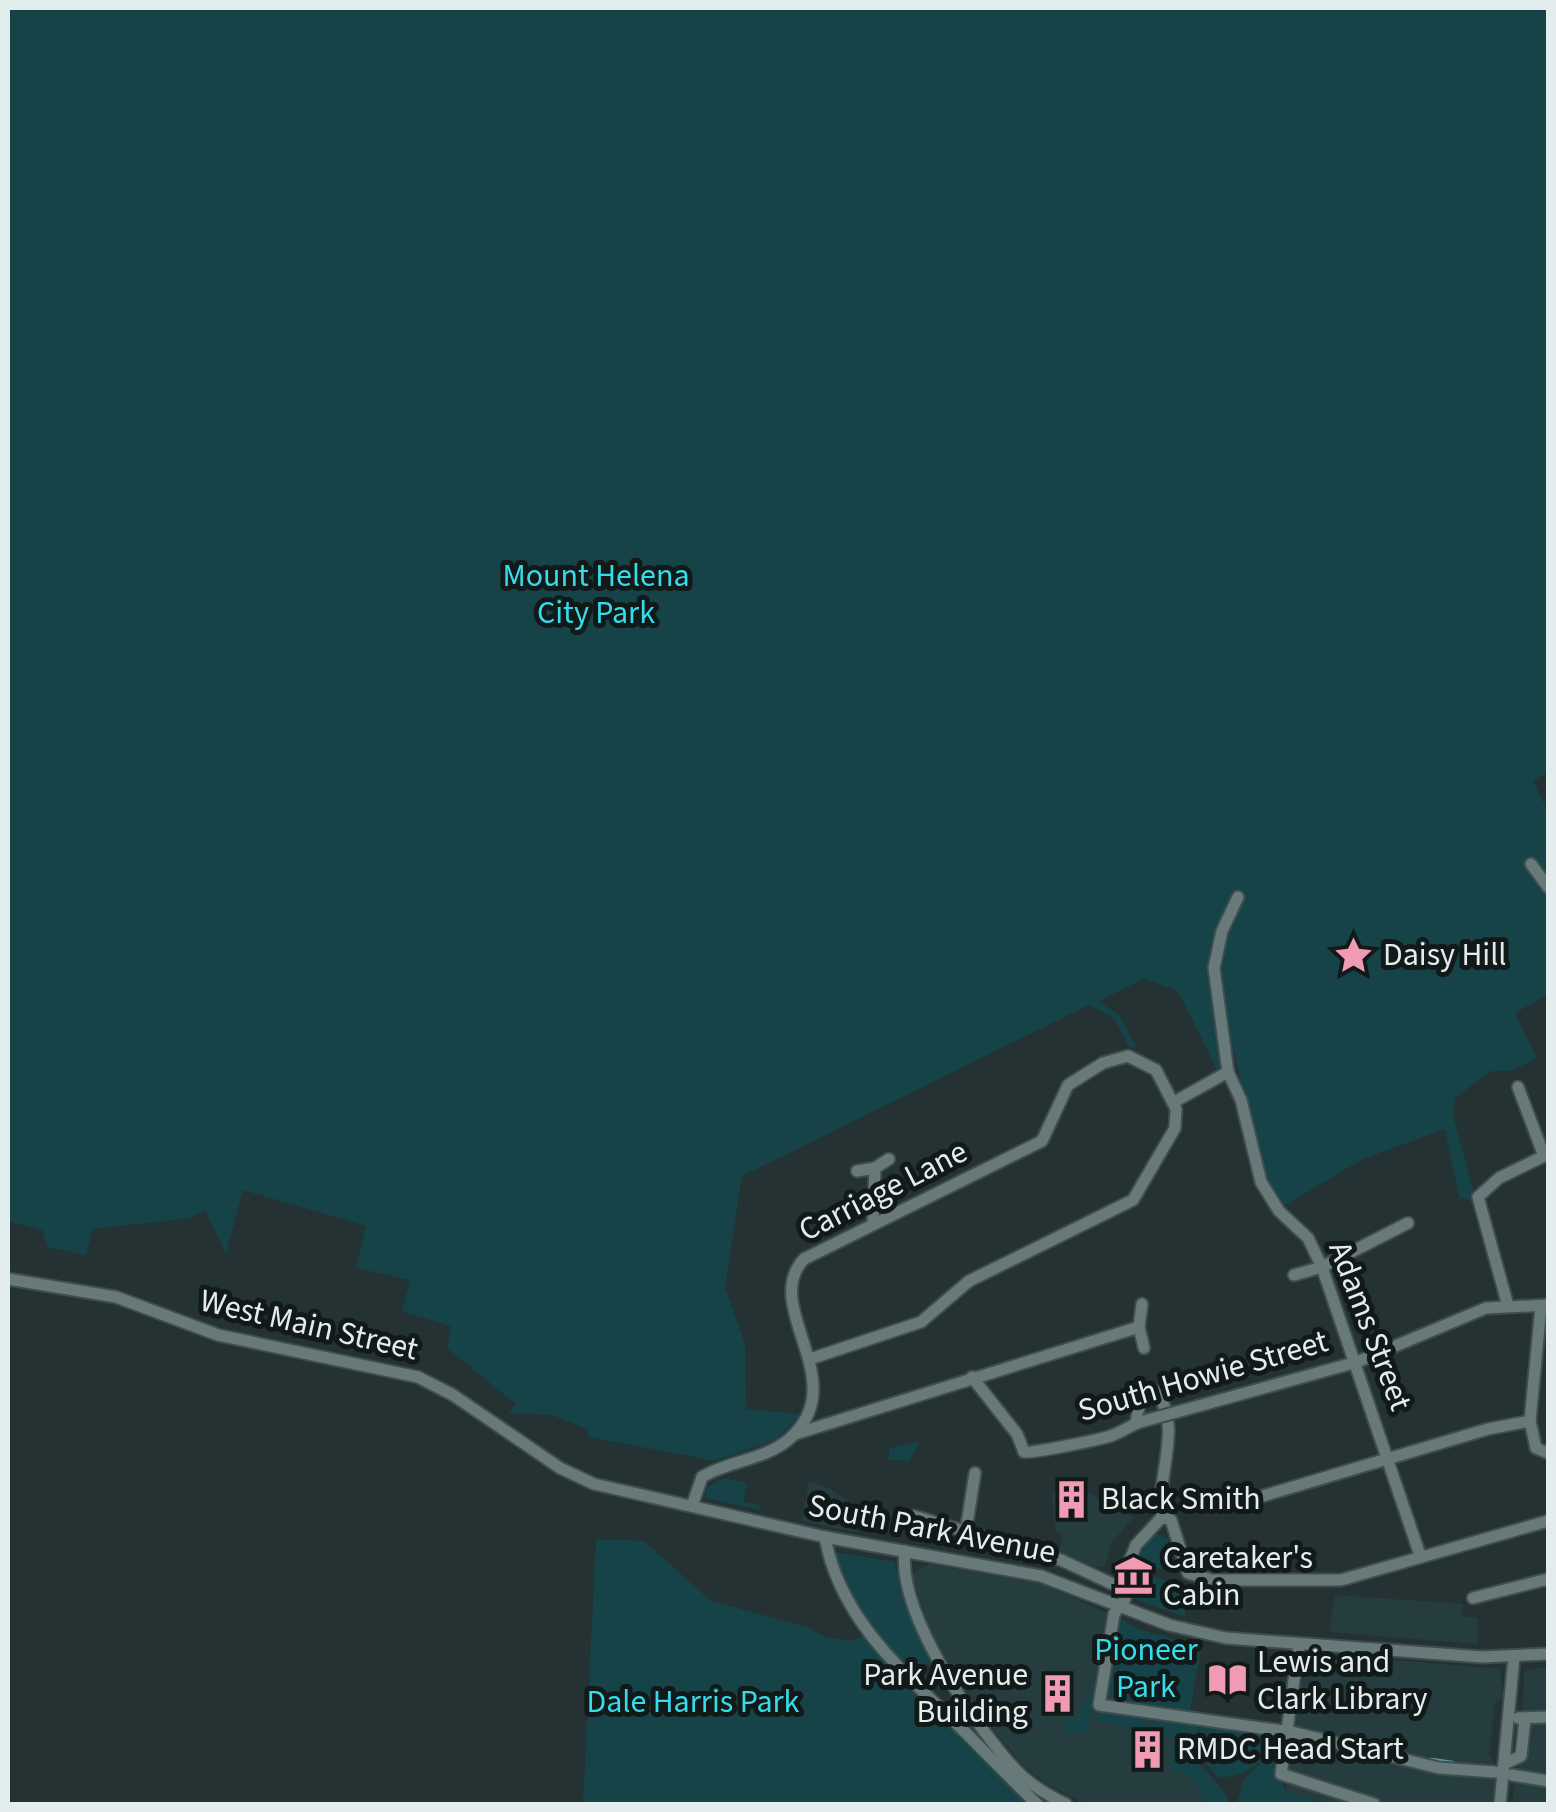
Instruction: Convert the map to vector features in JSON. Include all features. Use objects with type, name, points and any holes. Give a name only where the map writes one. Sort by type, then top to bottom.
[{"type":"street","points":[[1531,864],[1548,888]]},
{"type":"street","name":"Adams Street","points":[[1238,897],[1222,931],[1214,968],[1228,1072],[1241,1100],[1261,1182],[1280,1211],[1308,1238],[1322,1267],[1390,1457],[1420,1555]]},
{"type":"street","name":"Carriage Lane","points":[[811,1408],[810,1359],[792,1300],[794,1272],[810,1255],[1042,1141],[1068,1085],[1103,1063],[1128,1056],[1140,1059],[1156,1070],[1174,1102]]},
{"type":"street","points":[[810,1359],[917,1324],[969,1282],[1133,1200],[1175,1128],[1174,1102],[1228,1072]]},
{"type":"street","points":[[1508,1306],[1478,1196],[1499,1178],[1546,1156],[1518,1087]]},
{"type":"street","points":[[858,1171],[875,1168],[889,1159]]},
{"type":"street","points":[[873,1224],[875,1168]]},
{"type":"street","points":[[1294,1276],[1322,1267],[1408,1223]]},
{"type":"street","name":"West Main Street","points":[[8,1279],[116,1297],[218,1334],[406,1373],[452,1395],[570,1475],[692,1506]]},
{"type":"street","points":[[1142,1304],[1139,1327],[1144,1348]]},
{"type":"street","points":[[1545,1306],[1542,1354],[1530,1421],[1536,1448],[1548,1453]]},
{"type":"street","name":"South Howie Street","points":[[972,1377],[1017,1434],[1024,1452],[1033,1455],[1065,1443],[1115,1435],[1140,1422],[1357,1362],[1486,1308],[1545,1306]]},
{"type":"street","points":[[692,1506],[702,1477],[766,1453],[793,1435],[1139,1327]]},
{"type":"street","points":[[1140,1422],[1140,1399],[1150,1391],[1156,1392],[1165,1408],[1168,1430],[1162,1517],[1136,1545],[1120,1584],[1125,1599],[1114,1614],[1099,1705],[1288,1731],[1439,1768],[1504,1770],[1548,1781]]},
{"type":"street","points":[[793,1435],[811,1408],[826,1416],[846,1416]]},
{"type":"street","points":[[1230,1506],[1390,1457],[1530,1421]]},
{"type":"street","points":[[966,1530],[974,1474]]},
{"type":"street","name":"South Park Avenue","points":[[692,1506],[825,1536],[1041,1576],[1121,1608],[1198,1632],[1299,1644],[1514,1657],[1548,1654]]},
{"type":"street","points":[[914,1516],[1061,1560],[1120,1584]]},
{"type":"street","points":[[1162,1517],[1171,1520],[1183,1564],[1196,1578],[1288,1580],[1341,1580],[1548,1520]]},
{"type":"street","points":[[825,1536],[838,1582],[875,1641],[908,1681],[1037,1804]]},
{"type":"street","points":[[905,1551],[907,1590],[927,1637],[956,1686],[1014,1768],[1066,1804]]},
{"type":"street","points":[[1474,1598],[1548,1578]]},
{"type":"street","points":[[1299,1644],[1281,1774],[1374,1804]]},
{"type":"street","points":[[1500,1804],[1514,1657]]},
{"type":"street","points":[[1508,1716],[1548,1717]]},
{"type":"street","points":[[1504,1770],[1521,1756],[1526,1719]]},
{"type":"shaded area","points":[[809,1481],[829,1488],[857,1508],[855,1532],[802,1521]]},
{"type":"shaded area","points":[[1079,1487],[1133,1518],[1112,1542],[1105,1566],[1095,1567],[1058,1553],[1063,1535],[1055,1530],[1052,1492]]},
{"type":"shaded area","points":[[929,1564],[1042,1584],[1116,1617],[1111,1699],[1200,1712],[1195,1760],[1199,1787],[1208,1804],[1085,1804],[1047,1784],[1024,1766],[983,1717],[932,1636],[911,1574]]},
{"type":"shaded area","points":[[1335,1595],[1463,1604],[1462,1616],[1478,1618],[1477,1644],[1329,1632]]},
{"type":"shaded area","points":[[1310,1653],[1500,1669],[1503,1698],[1495,1702],[1489,1755],[1496,1766],[1492,1804],[1330,1804],[1287,1793],[1285,1764]]},
{"type":"shaded area","points":[[1548,1666],[1548,1804],[1512,1804],[1516,1771],[1530,1747],[1532,1728],[1523,1708],[1524,1672]]},
{"type":"green space","name":"Mount Helena City Park","points":[[8,8],[1548,8],[1548,772],[1533,781],[1548,812],[1548,995],[1515,1013],[1537,1058],[1512,1071],[1492,1071],[1455,1098],[1453,1116],[1474,1193],[1469,1200],[1459,1197],[1445,1129],[1363,1159],[1282,1207],[1267,1186],[1233,1049],[1227,1051],[1218,1072],[1178,991],[1144,979],[1099,1001],[1119,1015],[1137,1048],[1129,1047],[1114,1018],[1089,1005],[742,1176],[725,1287],[745,1344],[746,1409],[802,1414],[775,1440],[715,1461],[589,1437],[587,1429],[552,1415],[509,1413],[516,1404],[447,1348],[451,1326],[402,1312],[410,1280],[356,1268],[366,1226],[243,1190],[226,1254],[205,1211],[190,1218],[93,1229],[86,1255],[47,1247],[43,1231],[8,1220]]},
{"type":"green space","points":[[920,1442],[909,1461],[888,1460],[890,1448]]},
{"type":"green space","points":[[723,1478],[747,1483],[743,1502],[759,1505],[760,1510],[705,1498],[707,1488]]},
{"type":"green space","points":[[1150,1531],[1169,1539],[1162,1569],[1129,1561]]},
{"type":"green space","name":"Dale Harris Park","points":[[596,1539],[644,1541],[711,1601],[808,1627],[825,1637],[849,1641],[866,1635],[907,1686],[1031,1804],[583,1804]]},
{"type":"green space","points":[[834,1552],[894,1562],[912,1616],[952,1689],[927,1663],[909,1677],[865,1618]]},
{"type":"green space","points":[[1154,1576],[1178,1590],[1186,1617],[1134,1599],[1127,1587],[1145,1594]]},
{"type":"green space","name":"Pioneer Park","points":[[1116,1617],[1144,1631],[1202,1646],[1190,1710],[1111,1699],[1105,1692]]},
{"type":"green space","points":[[1094,1691],[1089,1731],[1064,1734],[1067,1718],[1079,1719],[1082,1703],[1087,1704],[1089,1692]]},
{"type":"green space","points":[[1099,1712],[1146,1718],[1144,1731],[1097,1721]]},
{"type":"green space","points":[[1155,1719],[1198,1725],[1195,1759],[1223,1790],[1230,1804],[1208,1804],[1192,1778],[1170,1770],[1175,1738],[1152,1733]]},
{"type":"green space","points":[[1201,1721],[1276,1738],[1267,1755],[1253,1767],[1236,1775],[1218,1777],[1198,1754]]},
{"type":"green space","points":[[1280,1744],[1279,1776],[1287,1793],[1330,1804],[1237,1804],[1244,1779]]},
{"type":"waterway","points":[[1431,1759],[1453,1762]]},
{"type":"place","name":"Daisy Hill","points":[[1353,955]]},
{"type":"place","name":"Black Smith","points":[[1071,1499]]},
{"type":"place","name":"Caretaker's Cabin","points":[[1133,1576]]},
{"type":"place","name":"Lewis and Clark Library","points":[[1227,1680]]},
{"type":"place","name":"Park Avenue Building","points":[[1058,1693]]},
{"type":"place","name":"RMDC Head Start","points":[[1147,1749]]}]
